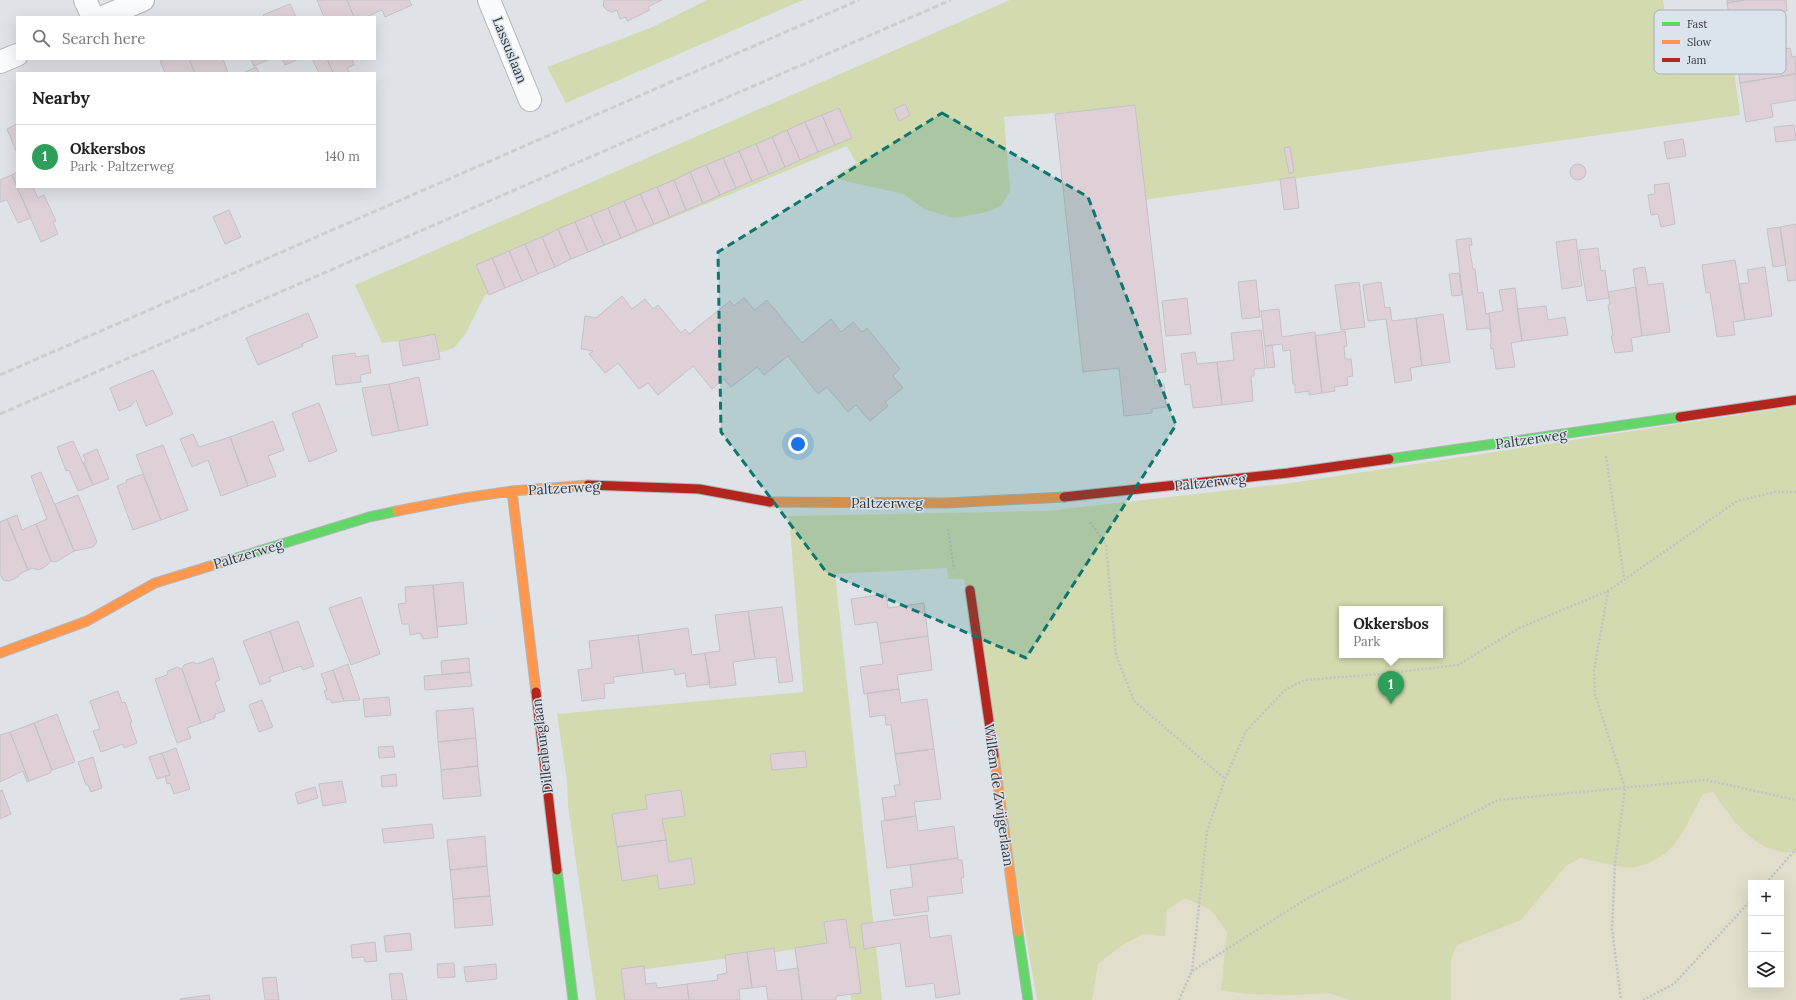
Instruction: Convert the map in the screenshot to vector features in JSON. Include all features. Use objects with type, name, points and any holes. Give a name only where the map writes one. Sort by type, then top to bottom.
[{"type":"street","points":[[85,0],[93,16]]},
{"type":"street","points":[[105,16],[143,0]]},
{"type":"street","name":"Lassuslaan","points":[[489,0],[530,100]]},
{"type":"street","points":[[0,62],[16,55]]},
{"type":"street","name":"Paltzerweg","points":[[0,653],[87,621],[155,583],[370,517],[464,498],[512,491],[591,485],[699,489],[763,502],[946,503],[1070,497],[1288,473],[1796,400]]},
{"type":"street","name":"Dillenburglaan","points":[[512,491],[572,1000]]},
{"type":"street","name":"Willem de Zwijgerlaan","points":[[970,590],[1028,1000]]},
{"type":"path","points":[[1602,429],[1624,578]]},
{"type":"path","points":[[1179,1000],[1192,971],[1207,831],[1225,779],[1246,731],[1286,689],[1305,680],[1382,674],[1458,665],[1519,628],[1608,591],[1624,578],[1737,501],[1775,492],[1796,492]]},
{"type":"path","points":[[1070,497],[1106,545],[1116,655],[1134,701],[1225,779]]},
{"type":"path","points":[[946,503],[957,592],[970,590]]},
{"type":"path","points":[[1608,591],[1594,670],[1595,694],[1625,788],[1615,864],[1612,929],[1621,1000]]},
{"type":"path","points":[[1192,971],[1308,898],[1498,800],[1706,780],[1796,800]]},
{"type":"path","points":[[1769,880],[1796,849]]},
{"type":"path","points":[[1643,1000],[1674,984],[1748,903]]},
{"type":"highlighted area","points":[[942,113],[1088,197],[1176,425],[1026,658],[827,573],[721,432],[718,252]]},
{"type":"green space","points":[[707,0],[803,0],[566,103],[547,67],[650,28]]},
{"type":"green space","points":[[1010,0],[1663,0],[1664,10],[1654,10],[1654,74],[1734,74],[1740,115],[1136,201],[1125,108],[1004,117],[1010,191],[1001,206],[983,213],[953,218],[924,209],[904,194],[832,178],[856,163],[847,146],[485,295],[466,333],[454,348],[437,353],[417,343],[398,341],[382,343],[355,285]]},
{"type":"green space","points":[[1796,406],[1796,1000],[1037,1000],[964,579],[948,579],[947,568],[835,574],[882,1000],[851,1000],[843,943],[623,972],[628,1000],[596,1000],[568,806],[567,781],[557,714],[803,692],[789,516],[1047,511],[1284,484]]},
{"type":"sand","points":[[1713,792],[1729,814],[1747,834],[1757,842],[1782,852],[1796,852],[1796,1000],[1451,1000],[1451,959],[1457,945],[1521,920],[1566,866],[1580,858],[1616,866],[1635,867],[1649,863],[1660,857],[1670,849],[1685,829],[1703,794]]},
{"type":"sand","points":[[1185,898],[1211,910],[1227,932],[1221,990],[1247,994],[1291,995],[1328,993],[1351,1000],[1092,1000],[1098,964],[1121,946],[1143,934],[1165,936],[1167,910]]},
{"type":"building","points":[[317,0],[347,0],[354,16],[324,16]]},
{"type":"building","points":[[347,0],[409,0],[412,5],[385,17],[382,10],[368,16],[354,16]]},
{"type":"building","points":[[604,0],[662,0],[648,7],[650,10],[627,21],[626,17],[620,19],[617,10],[612,12],[607,10],[603,6]]},
{"type":"building","points":[[1727,0],[1744,0],[1727,3]]},
{"type":"building","points":[[1744,0],[1786,0],[1787,11],[1728,10],[1727,3]]},
{"type":"building","points":[[290,4],[296,16],[264,16]]},
{"type":"building","points":[[1790,48],[1792,57],[1795,56],[1796,74],[1740,83],[1739,74],[1786,74],[1786,49]]},
{"type":"building","points":[[189,60],[195,72],[165,72],[160,61]]},
{"type":"building","points":[[189,60],[223,60],[228,72],[195,72]]},
{"type":"building","points":[[251,60],[268,60],[254,66]]},
{"type":"building","points":[[282,60],[297,60],[285,65]]},
{"type":"building","points":[[312,60],[327,60],[333,72],[318,72]]},
{"type":"building","points":[[327,60],[352,60],[354,65],[347,68],[349,72],[333,72]]},
{"type":"building","points":[[256,67],[258,72],[245,72]]},
{"type":"building","points":[[1796,74],[1796,100],[1771,104],[1773,117],[1746,122],[1740,83]]},
{"type":"building","points":[[905,104],[910,115],[899,121],[894,109]]},
{"type":"building","points":[[1135,105],[1166,372],[1154,373],[1155,385],[1164,384],[1166,407],[1152,409],[1152,413],[1124,416],[1119,368],[1083,372],[1055,114]]},
{"type":"building","points":[[839,108],[852,138],[835,145],[822,115]]},
{"type":"building","points":[[822,115],[835,145],[818,152],[805,122]]},
{"type":"building","points":[[805,122],[818,152],[800,160],[787,130]]},
{"type":"building","points":[[16,124],[16,151],[7,129]]},
{"type":"building","points":[[1794,125],[1796,140],[1776,142],[1774,127]]},
{"type":"building","points":[[787,130],[800,160],[785,167],[772,137]]},
{"type":"building","points":[[772,137],[785,167],[769,174],[756,144]]},
{"type":"building","points":[[1683,139],[1686,156],[1667,159],[1664,142]]},
{"type":"building","points":[[756,144],[769,174],[752,181],[739,151]]},
{"type":"building","points":[[1290,147],[1294,172],[1289,173],[1284,148]]},
{"type":"building","points":[[739,151],[752,181],[736,188],[723,158]]},
{"type":"building","points":[[723,158],[736,188],[720,195],[706,165]]},
{"type":"building","points":[[1575,164],[1581,164],[1586,169],[1584,178],[1581,180],[1575,180],[1570,175],[1570,169]]},
{"type":"building","points":[[706,165],[720,195],[703,203],[690,172]]},
{"type":"building","points":[[690,172],[703,203],[686,210],[674,180]]},
{"type":"building","points":[[16,173],[16,185],[12,175]]},
{"type":"building","points":[[12,175],[16,188],[18,188],[31,218],[18,223],[7,200],[0,202],[0,180]]},
{"type":"building","points":[[1295,177],[1299,208],[1284,210],[1280,179]]},
{"type":"building","points":[[674,180],[686,210],[670,217],[657,187]]},
{"type":"building","points":[[1669,183],[1675,224],[1661,227],[1658,214],[1651,215],[1648,195],[1655,194],[1654,185]]},
{"type":"building","points":[[657,187],[670,217],[654,224],[640,194]]},
{"type":"building","points":[[17,188],[33,188],[38,198],[44,195],[56,221],[53,222],[58,234],[41,242]]},
{"type":"building","points":[[640,194],[654,224],[637,231],[624,201]]},
{"type":"building","points":[[624,201],[637,231],[621,238],[608,208]]},
{"type":"building","points":[[608,208],[621,238],[604,245],[591,215]]},
{"type":"building","points":[[229,210],[241,237],[225,244],[213,217]]},
{"type":"building","points":[[591,215],[604,245],[588,252],[575,222]]},
{"type":"building","points":[[575,222],[588,252],[571,259],[558,229]]},
{"type":"building","points":[[1796,224],[1796,280],[1788,281],[1780,227]]},
{"type":"building","points":[[1780,227],[1786,265],[1773,267],[1767,229]]},
{"type":"building","points":[[558,229],[571,259],[555,267],[542,237]]},
{"type":"building","points":[[542,237],[555,267],[538,274],[525,244]]},
{"type":"building","points":[[1471,238],[1472,245],[1469,245],[1473,269],[1475,269],[1478,293],[1483,292],[1486,314],[1489,313],[1491,333],[1489,328],[1467,330],[1456,240]]},
{"type":"building","points":[[1576,239],[1582,286],[1562,289],[1556,242]]},
{"type":"building","points":[[525,244],[538,274],[522,281],[509,251]]},
{"type":"building","points":[[1598,248],[1601,271],[1605,270],[1609,298],[1587,301],[1579,250]]},
{"type":"building","points":[[509,251],[522,281],[505,288],[492,258]]},
{"type":"building","points":[[492,258],[505,288],[489,295],[476,265]]},
{"type":"building","points":[[1735,260],[1745,320],[1733,322],[1735,335],[1717,337],[1710,292],[1706,293],[1702,265]]},
{"type":"building","points":[[1645,267],[1648,285],[1663,283],[1670,332],[1642,336],[1633,269]]},
{"type":"building","points":[[1765,267],[1772,316],[1745,320],[1739,284],[1749,283],[1747,270]]},
{"type":"building","points":[[1459,273],[1462,295],[1452,296],[1449,274]]},
{"type":"building","points":[[1256,280],[1260,317],[1242,319],[1238,282]]},
{"type":"building","points":[[1359,282],[1365,327],[1341,330],[1335,285]]},
{"type":"building","points":[[1381,282],[1385,308],[1390,307],[1392,321],[1416,318],[1422,366],[1410,368],[1412,380],[1395,383],[1386,319],[1368,321],[1363,285]]},
{"type":"building","points":[[1636,287],[1642,336],[1631,338],[1633,351],[1615,353],[1611,336],[1613,336],[1608,305],[1610,304],[1608,292]]},
{"type":"building","points":[[1515,288],[1522,341],[1511,343],[1515,367],[1496,369],[1493,348],[1491,349],[1490,344],[1491,333],[1489,313],[1503,311],[1499,290]]},
{"type":"building","points":[[622,296],[632,309],[645,299],[653,309],[658,305],[681,333],[685,329],[689,334],[730,301],[734,306],[744,298],[755,310],[767,300],[802,343],[831,319],[841,332],[853,322],[862,332],[867,328],[900,369],[893,376],[903,388],[885,402],[888,406],[870,421],[856,405],[848,412],[827,387],[818,394],[788,356],[764,375],[757,367],[731,387],[724,379],[712,389],[693,366],[658,395],[648,383],[639,389],[618,363],[605,373],[589,354],[593,351],[581,349],[585,316],[596,318]]},
{"type":"building","points":[[1187,298],[1191,334],[1166,336],[1162,301]]},
{"type":"building","points":[[1546,306],[1548,320],[1565,317],[1568,335],[1522,341],[1517,309]]},
{"type":"building","points":[[1279,309],[1282,337],[1315,332],[1322,393],[1309,395],[1309,391],[1295,393],[1290,350],[1283,351],[1282,344],[1265,346],[1261,311]]},
{"type":"building","points":[[308,313],[318,337],[302,344],[303,346],[258,365],[246,338]]},
{"type":"building","points":[[1443,314],[1450,362],[1422,366],[1416,318]]},
{"type":"building","points":[[1261,330],[1265,368],[1254,369],[1254,376],[1251,376],[1253,401],[1222,405],[1217,362],[1234,360],[1231,333]]},
{"type":"building","points":[[1345,331],[1347,346],[1344,347],[1345,359],[1351,359],[1353,376],[1347,377],[1348,385],[1334,387],[1335,391],[1322,393],[1315,336]]},
{"type":"building","points":[[435,334],[440,359],[403,366],[399,341]]},
{"type":"building","points":[[1272,345],[1275,367],[1267,368],[1265,346]]},
{"type":"building","points":[[1195,352],[1197,364],[1217,362],[1222,405],[1193,408],[1190,384],[1185,385],[1181,354]]},
{"type":"building","points":[[355,353],[356,357],[368,355],[371,373],[360,375],[361,382],[336,385],[332,356]]},
{"type":"building","points":[[153,370],[173,414],[146,426],[136,400],[131,406],[119,411],[110,388]]},
{"type":"building","points":[[419,377],[428,425],[399,431],[389,384]]},
{"type":"building","points":[[389,384],[399,431],[372,436],[362,388]]},
{"type":"building","points":[[319,403],[337,451],[309,462],[292,413]]},
{"type":"building","points":[[273,421],[284,450],[268,456],[276,476],[248,486],[230,437]]},
{"type":"building","points":[[193,434],[199,447],[230,437],[248,486],[221,496],[208,460],[192,467],[180,439]]},
{"type":"building","points":[[73,441],[93,485],[78,491],[69,470],[66,471],[57,447]]},
{"type":"building","points":[[163,445],[188,510],[161,520],[136,455]]},
{"type":"building","points":[[97,449],[109,479],[93,485],[84,462],[86,461],[83,455]]},
{"type":"building","points":[[41,472],[74,551],[56,562],[51,561],[36,524],[47,519],[31,476]]},
{"type":"building","points":[[143,474],[161,520],[133,530],[117,486],[127,482],[126,480]]},
{"type":"building","points":[[78,495],[97,542],[93,547],[74,551],[55,504]]},
{"type":"building","points":[[17,515],[22,530],[36,524],[51,561],[39,570],[32,568],[28,570],[7,519]]},
{"type":"building","points":[[7,519],[28,570],[9,581],[3,580],[0,573],[0,522]]},
{"type":"building","points":[[463,582],[467,624],[437,627],[433,585]]},
{"type":"building","points":[[433,585],[438,637],[423,639],[420,633],[410,635],[409,624],[402,624],[398,604],[406,603],[405,587]]},
{"type":"building","points":[[886,594],[888,608],[924,603],[928,636],[880,643],[877,622],[855,625],[851,599]]},
{"type":"building","points":[[361,597],[380,654],[351,665],[329,608]]},
{"type":"building","points":[[782,607],[793,681],[779,683],[776,657],[755,659],[748,611]]},
{"type":"building","points":[[748,611],[755,659],[733,662],[736,685],[710,688],[705,653],[720,651],[715,615]]},
{"type":"building","points":[[298,621],[314,666],[303,670],[301,666],[284,672],[270,631]]},
{"type":"building","points":[[688,628],[692,655],[705,653],[710,684],[687,687],[685,673],[675,675],[674,669],[643,673],[638,635]]},
{"type":"building","points":[[270,631],[284,672],[269,677],[271,681],[260,685],[243,641]]},
{"type":"building","points":[[638,635],[643,673],[613,677],[614,683],[604,684],[605,698],[582,701],[578,670],[592,668],[589,641]]},
{"type":"building","points":[[928,636],[932,670],[897,675],[899,689],[864,694],[860,667],[883,664],[880,643]]},
{"type":"building","points":[[213,658],[220,680],[215,682],[225,711],[215,714],[215,718],[201,723],[182,669],[184,665],[193,662],[197,664]]},
{"type":"building","points":[[469,658],[470,672],[442,675],[441,661]]},
{"type":"building","points":[[348,664],[360,700],[344,701],[333,670]]},
{"type":"building","points":[[177,667],[182,669],[201,723],[187,728],[191,738],[177,743],[155,679],[167,675],[168,671]]},
{"type":"building","points":[[333,670],[344,701],[332,703],[330,699],[327,700],[324,691],[327,690],[321,674]]},
{"type":"building","points":[[470,672],[472,686],[425,690],[424,676]]},
{"type":"building","points":[[899,689],[901,703],[927,699],[934,749],[895,754],[891,725],[886,725],[885,715],[870,717],[867,693]]},
{"type":"building","points":[[118,691],[122,703],[125,702],[137,743],[124,748],[123,744],[101,752],[93,731],[100,729],[90,701]]},
{"type":"building","points":[[389,697],[391,715],[365,717],[363,699]]},
{"type":"building","points":[[262,700],[273,727],[259,732],[249,705]]},
{"type":"building","points":[[473,708],[476,738],[438,742],[436,711]]},
{"type":"building","points":[[57,714],[75,762],[52,770],[34,723]]},
{"type":"building","points":[[34,723],[52,770],[50,773],[29,781],[10,732]]},
{"type":"building","points":[[10,732],[29,781],[27,782],[23,771],[0,782],[0,735]]},
{"type":"building","points":[[476,738],[478,766],[441,770],[438,742]]},
{"type":"building","points":[[393,746],[395,757],[379,758],[378,747]]},
{"type":"building","points":[[176,748],[190,789],[174,794],[170,783],[167,784],[165,776],[170,775],[162,753]]},
{"type":"building","points":[[934,749],[941,799],[914,802],[916,816],[885,821],[882,798],[896,796],[894,785],[900,785],[895,754]]},
{"type":"building","points":[[805,751],[807,767],[772,770],[770,754]]},
{"type":"building","points":[[162,753],[170,775],[157,779],[149,757]]},
{"type":"building","points":[[93,757],[102,788],[91,792],[88,785],[86,785],[78,762]]},
{"type":"building","points":[[478,766],[481,796],[443,799],[441,770]]},
{"type":"building","points":[[396,774],[397,786],[382,787],[381,776]]},
{"type":"building","points":[[342,781],[346,802],[323,806],[319,784]]},
{"type":"building","points":[[315,787],[318,798],[298,804],[295,793]]},
{"type":"building","points":[[2,790],[11,814],[0,819],[0,791]]},
{"type":"building","points":[[681,790],[685,816],[662,819],[666,840],[617,847],[612,814],[647,809],[645,795]]},
{"type":"building","points":[[916,816],[918,831],[954,826],[958,858],[887,868],[881,821]]},
{"type":"building","points":[[432,824],[434,838],[384,843],[382,829]]},
{"type":"building","points":[[485,836],[487,866],[450,870],[447,840]]},
{"type":"building","points":[[666,840],[669,862],[691,858],[695,884],[659,889],[657,875],[622,881],[617,847]]},
{"type":"building","points":[[958,858],[958,860],[962,860],[964,877],[961,878],[963,893],[927,897],[929,911],[894,916],[890,890],[913,887],[910,865]]},
{"type":"building","points":[[487,866],[490,896],[453,899],[450,870]]},
{"type":"building","points":[[490,896],[493,925],[455,928],[453,899]]},
{"type":"building","points":[[927,915],[930,938],[951,935],[960,994],[936,998],[934,983],[906,987],[900,943],[864,949],[861,924]]},
{"type":"building","points":[[846,919],[850,948],[855,947],[861,993],[836,996],[836,1000],[802,1000],[795,948],[827,943],[824,922]]},
{"type":"building","points":[[410,933],[412,950],[386,952],[384,936]]},
{"type":"building","points":[[375,942],[377,961],[365,962],[364,957],[352,958],[351,945]]},
{"type":"building","points":[[774,948],[777,971],[798,968],[802,1000],[768,1000],[766,986],[752,988],[747,952]]},
{"type":"building","points":[[747,952],[752,988],[739,989],[740,1000],[689,1000],[687,984],[718,980],[717,975],[727,973],[725,955]]},
{"type":"building","points":[[454,963],[455,977],[438,978],[437,964]]},
{"type":"building","points":[[496,964],[497,979],[466,982],[464,967]]},
{"type":"building","points":[[644,966],[646,984],[656,983],[657,988],[687,984],[689,1000],[625,1000],[621,969]]},
{"type":"building","points":[[402,973],[407,1000],[392,1000],[389,974]]},
{"type":"building","points":[[276,977],[279,1000],[265,1000],[262,978]]},
{"type":"building","points":[[209,995],[210,1000],[180,1000],[180,999]]},
{"type":"railway","points":[[0,375],[859,0]]},
{"type":"railway","points":[[0,414],[951,0]]},
{"type":"traffic: fast","points":[[1389,459],[1680,417]]},
{"type":"traffic: fast","points":[[233,559],[369,517],[397,511]]},
{"type":"traffic: fast","points":[[557,870],[573,1000]]},
{"type":"traffic: fast","points":[[1018,932],[1028,1000]]},
{"type":"traffic: slow","points":[[397,511],[464,498],[512,491],[588,485]]},
{"type":"traffic: slow","points":[[512,491],[536,692]]},
{"type":"traffic: slow","points":[[770,502],[946,503],[1064,497]]},
{"type":"traffic: slow","points":[[0,653],[87,621],[155,583],[233,559]]},
{"type":"traffic: slow","points":[[994,756],[1018,932]]},
{"type":"traffic: jam","points":[[1680,417],[1796,400]]},
{"type":"traffic: jam","points":[[1064,497],[1288,473],[1389,459]]},
{"type":"traffic: jam","points":[[588,485],[699,489],[770,502]]},
{"type":"traffic: jam","points":[[970,590],[994,756]]},
{"type":"traffic: jam","points":[[536,692],[557,870]]},
{"type":"place","name":"Okkersbos","points":[[1391,704]]}]
